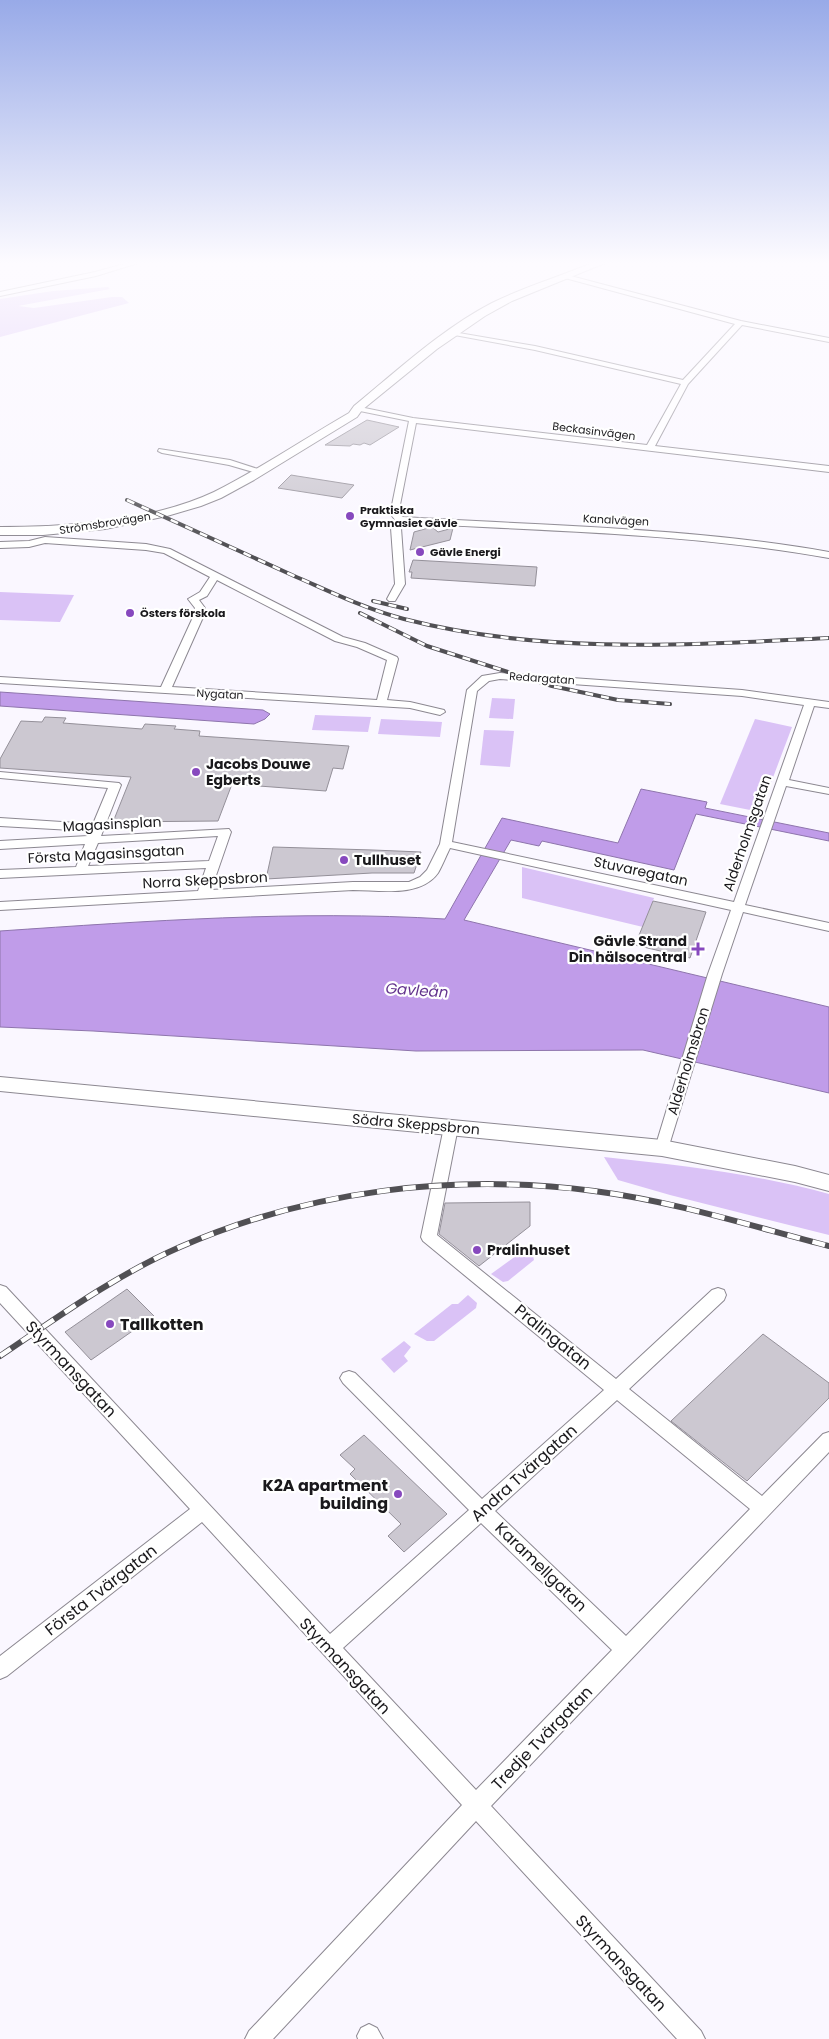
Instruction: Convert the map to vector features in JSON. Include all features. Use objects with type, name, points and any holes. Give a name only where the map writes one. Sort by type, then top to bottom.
[{"type":"main road","name":"Strömsbrovägen","points":[[0,531],[72,529],[135,520],[196,503],[217,495],[255,469],[353,415],[358,408],[422,358]]},
{"type":"main road","name":"Strömsbrovägen","points":[[0,524],[67,523],[137,512],[194,495],[255,469]]},
{"type":"main road","name":"Södra Skeppsbron","points":[[0,1084],[662,1148],[795,1174],[829,1183]]},
{"type":"street","points":[[579,358],[685,383]]},
{"type":"street","points":[[649,449],[685,383],[708,358]]},
{"type":"street","name":"Beckasinvägen","points":[[358,408],[413,420],[829,470]]},
{"type":"street","points":[[392,599],[400,584],[396,528],[401,520],[396,516],[395,510],[413,420]]},
{"type":"street","points":[[162,451],[255,469]]},
{"type":"street","name":"Kanalvägen","points":[[401,520],[664,534],[766,544],[829,555]]},
{"type":"street","points":[[0,545],[29,544],[45,540],[146,547],[167,551],[339,639],[361,645],[393,658],[380,703]]},
{"type":"street","points":[[165,690],[199,615],[200,608],[192,599],[204,594],[215,576]]},
{"type":"street","name":"Redargatan","points":[[411,886],[424,880],[432,872],[446,844],[463,745],[469,696],[476,684],[486,678],[500,676],[528,677],[742,693],[829,705]]},
{"type":"street","name":"Nygatan","points":[[0,680],[410,705],[440,712]]},
{"type":"street","name":"Alderholmsgatan","points":[[715,974],[810,702]]},
{"type":"street","points":[[0,775],[115,784],[81,869]]},
{"type":"street","points":[[782,782],[829,791]]},
{"type":"street","points":[[0,822],[95,834]]},
{"type":"street","name":"Magasinsplan","points":[[0,845],[95,834],[225,832],[214,864]]},
{"type":"street","name":"Stuvaregatan","points":[[446,844],[829,927]]},
{"type":"street","points":[[203,895],[214,864]]},
{"type":"street","name":"Första Magasinsgatan","points":[[0,874],[214,864]]},
{"type":"street","name":"Norra Skeppsbron","points":[[0,906],[353,886],[411,886]]},
{"type":"street","name":"Alderholmsbron","points":[[662,1148],[715,974]]},
{"type":"street","name":"Pralingatan","points":[[451,1127],[429,1236],[763,1508]]},
{"type":"street","name":"Styrmansgatan","points":[[0,1292],[475,1807],[693,2039]]},
{"type":"street","name":"Andra Tvärgatan","points":[[329,1648],[617,1389],[718,1295]]},
{"type":"street","name":"Karamellgatan","points":[[349,1378],[482,1511],[626,1650]]},
{"type":"street","name":"Tredje Tvärgatan","points":[[257,2039],[475,1807],[829,1440]]},
{"type":"street","name":"Första Tvärgatan","points":[[0,1669],[202,1511]]},
{"type":"shaded area","points":[[0,592],[74,595],[60,622],[0,620]]},
{"type":"shaded area","points":[[492,698],[515,699],[513,719],[489,718]]},
{"type":"shaded area","points":[[315,715],[371,717],[368,732],[312,730]]},
{"type":"shaded area","points":[[381,719],[442,722],[440,737],[378,734]]},
{"type":"shaded area","points":[[755,719],[792,727],[760,812],[720,804]]},
{"type":"shaded area","points":[[484,730],[514,731],[510,767],[480,765]]},
{"type":"shaded area","points":[[522,867],[654,898],[643,927],[522,898]]},
{"type":"shaded area","points":[[604,1157],[746,1176],[829,1194],[829,1235],[618,1180]]},
{"type":"shaded area","points":[[524,1250],[533,1256],[534,1260],[508,1281],[503,1282],[491,1274]]},
{"type":"shaded area","points":[[468,1295],[477,1303],[476,1308],[434,1341],[427,1341],[414,1334],[452,1304],[458,1304]]},
{"type":"shaded area","points":[[404,1341],[411,1347],[404,1356],[408,1361],[394,1373],[381,1359]]},
{"type":"water","points":[[0,692],[263,710],[270,714],[265,719],[254,724],[0,706]]},
{"type":"water","name":"Gavleån","points":[[641,789],[707,802],[705,808],[829,833],[829,841],[696,814],[674,870],[542,841],[539,846],[511,840],[464,920],[829,1007],[829,1093],[643,1050],[416,1051],[0,1027],[0,931],[167,920],[278,916],[445,919],[502,818],[618,843]]},
{"type":"building","points":[[367,420],[399,427],[370,445],[364,443],[350,446],[325,445]]},
{"type":"building","points":[[291,475],[354,485],[342,498],[278,488]]},
{"type":"building","points":[[432,527],[438,532],[453,528],[450,540],[410,550],[414,532]]},
{"type":"building","name":"Gävle Energi","points":[[413,560],[537,567],[535,586],[411,578],[412,572],[409,572]]},
{"type":"building","name":"Jacobs Douwe Egberts","points":[[45,717],[66,718],[63,723],[142,729],[145,724],[176,726],[174,729],[200,731],[199,736],[349,746],[343,769],[333,768],[326,791],[232,784],[218,821],[113,822],[131,777],[0,768],[0,759],[21,721],[42,722]]},
{"type":"building","name":"Tullhuset","points":[[273,847],[421,852],[414,873],[372,873],[266,879]]},
{"type":"building","points":[[653,901],[706,912],[690,958],[635,945]]},
{"type":"building","name":"Pralinhuset","points":[[530,1202],[530,1226],[479,1266],[439,1234],[445,1203]]},
{"type":"building","name":"Tallkotten","points":[[127,1289],[154,1316],[91,1360],[65,1332]]},
{"type":"building","points":[[763,1334],[829,1383],[829,1398],[747,1481],[671,1421]]},
{"type":"building","name":"K2A apartment building","points":[[364,1435],[447,1514],[404,1552],[388,1536],[401,1524],[350,1474],[355,1469],[340,1455]]},
{"type":"railway","points":[[127,500],[361,605],[404,619],[457,630],[510,638],[616,645],[669,645],[829,638]]},
{"type":"railway","points":[[373,601],[407,609]]},
{"type":"railway","points":[[360,613],[427,646],[552,686],[618,700],[670,704]]},
{"type":"railway","points":[[0,1356],[133,1270],[180,1247],[229,1227],[280,1212],[331,1199],[383,1191],[489,1184],[594,1191],[624,1195],[683,1208],[829,1246]]},
{"type":"place","name":"Praktiska Gymnasiet Gävle","points":[[350,516]]},
{"type":"place","name":"Gävle Energi","points":[[420,552]]},
{"type":"place","name":"Östers förskola","points":[[130,613]]},
{"type":"place","name":"Jacobs Douwe Egberts","points":[[196,772]]},
{"type":"place","name":"Tullhuset","points":[[344,860]]},
{"type":"place","name":"Gävle Strand Din hälsocentral","points":[[698,949]]},
{"type":"place","name":"Pralinhuset","points":[[477,1250]]},
{"type":"place","name":"Tallkotten","points":[[110,1324]]},
{"type":"place","name":"K2A apartment building","points":[[398,1494]]}]
